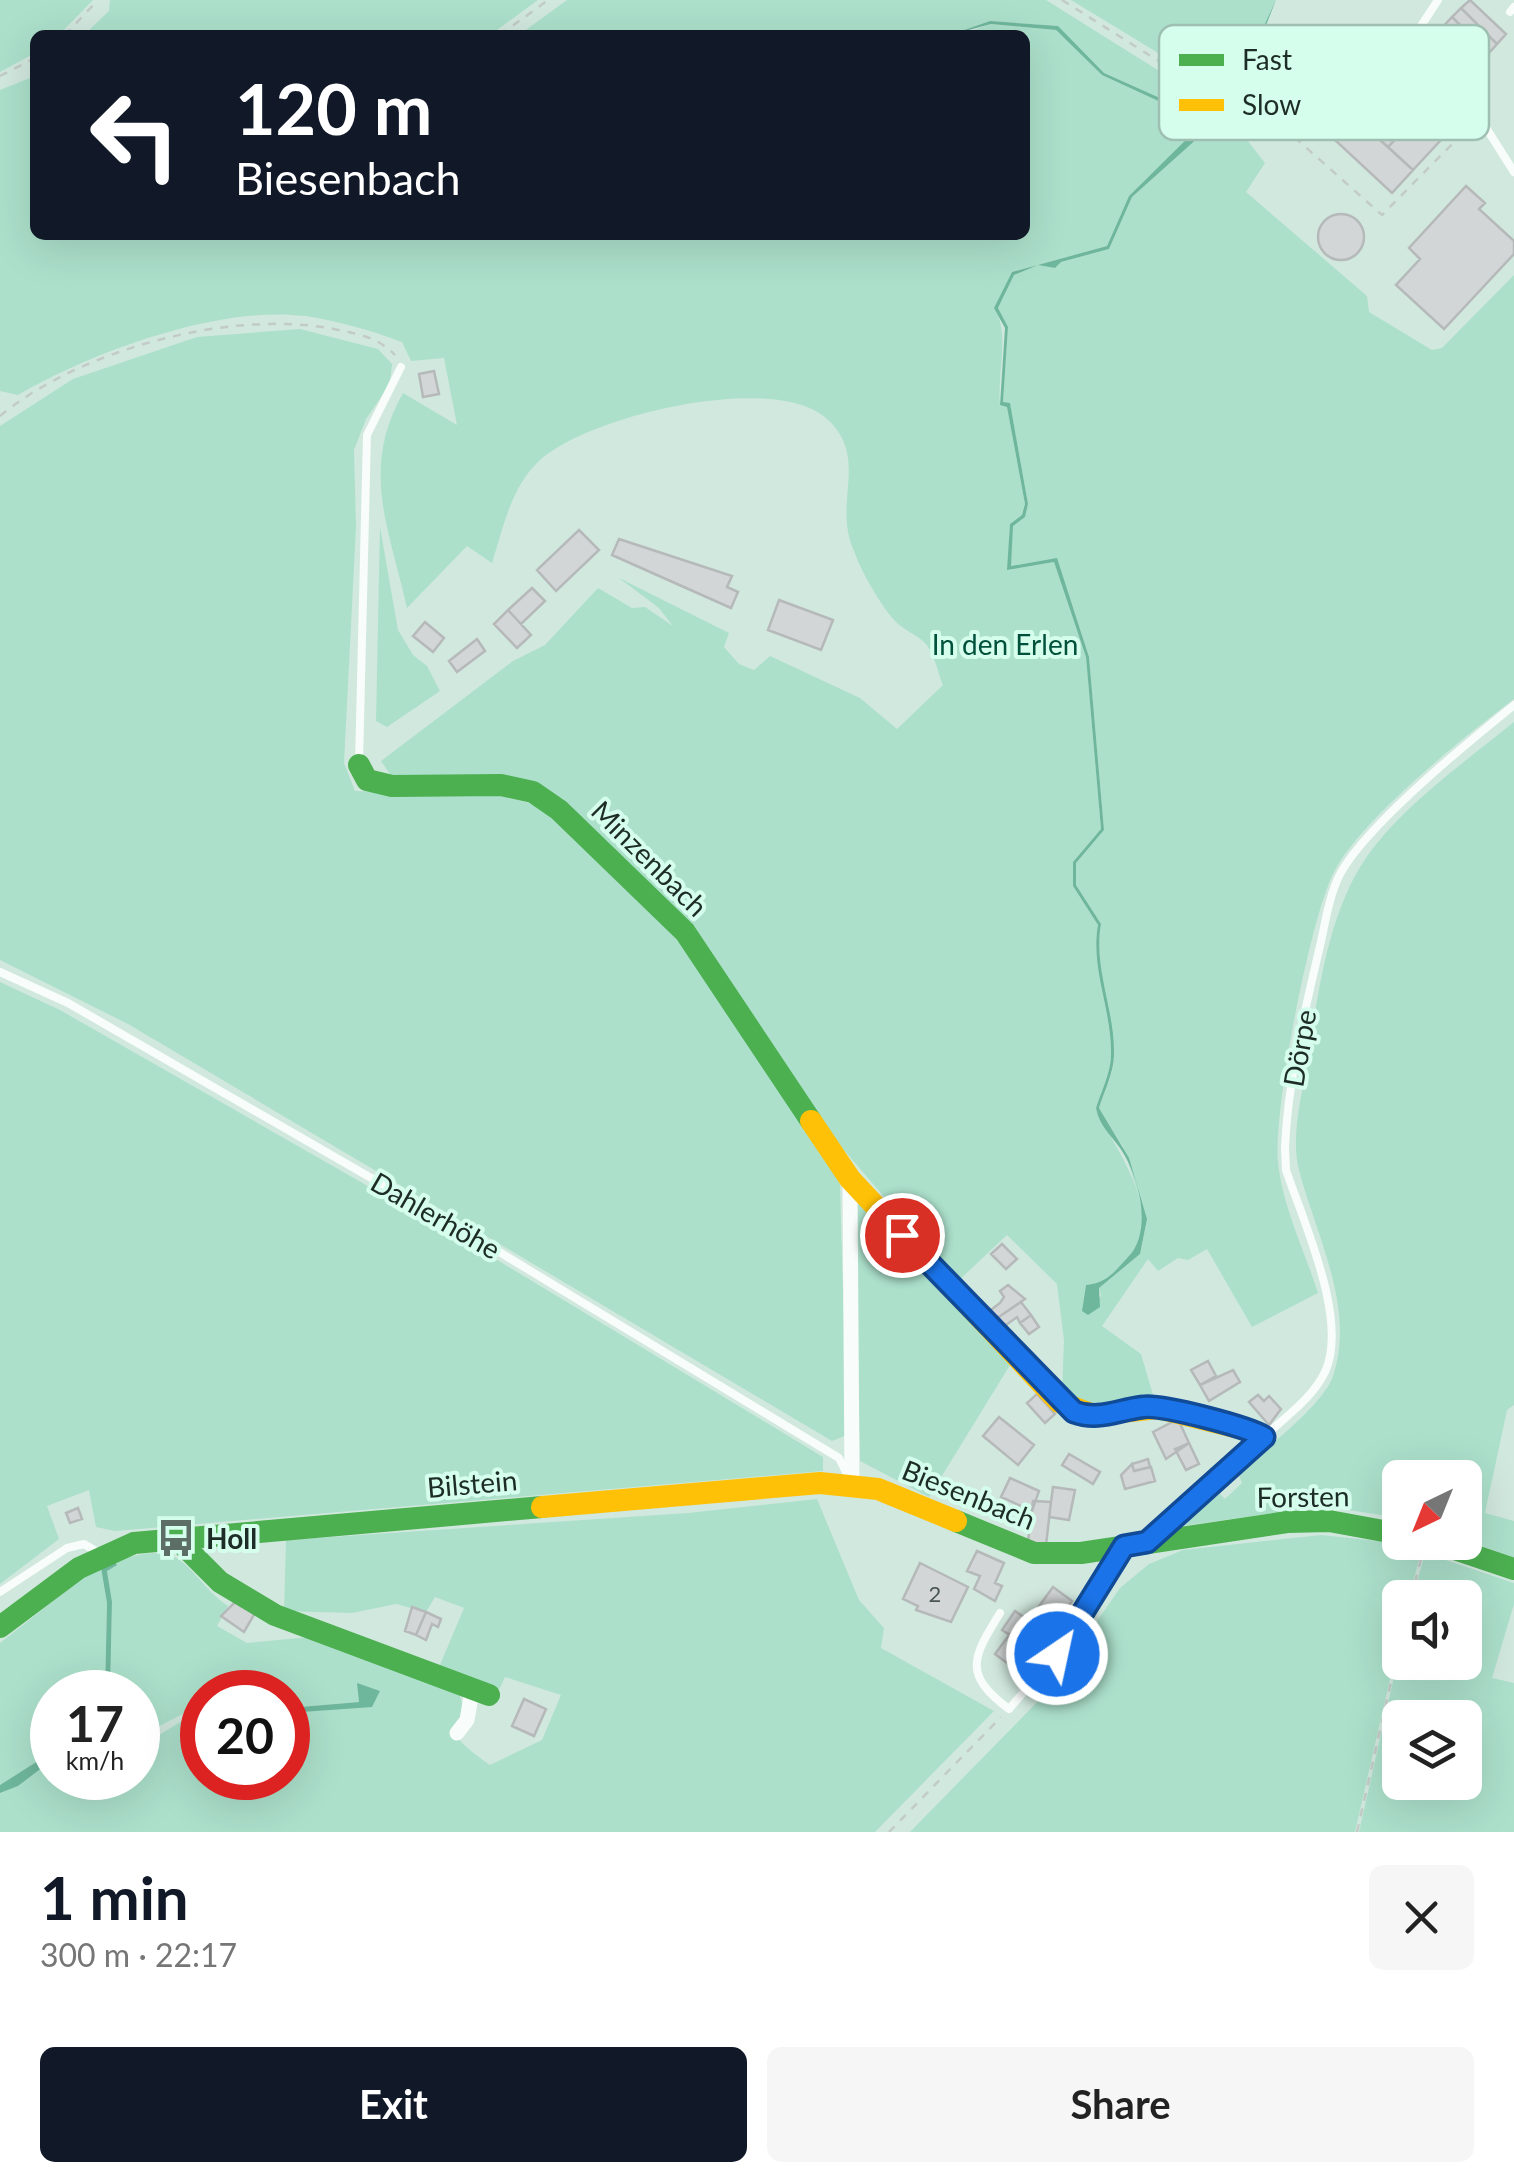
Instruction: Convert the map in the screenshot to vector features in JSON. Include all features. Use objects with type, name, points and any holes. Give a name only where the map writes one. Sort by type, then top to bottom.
[{"type":"street","name":"Minzenbach","points":[[358,765],[367,780],[392,786],[501,785],[534,792],[559,810],[685,932],[850,1179]]},
{"type":"street","points":[[850,1179],[1074,1412],[1100,1417],[1159,1407],[1247,1427],[1264,1437],[1135,1544]]},
{"type":"street","points":[[850,1179],[852,1484]]},
{"type":"street","name":"Bilstein","points":[[0,1627],[100,1554],[176,1538],[820,1483],[852,1484]]},
{"type":"street","name":"Biesenbach","points":[[852,1484],[914,1501],[1034,1554],[1081,1553],[1135,1544]]},
{"type":"street","name":"Forsten","points":[[1135,1544],[1287,1522],[1346,1523],[1382,1530]]},
{"type":"street","points":[[176,1538],[188,1556],[310,1632],[481,1693],[458,1733]]},
{"type":"street","points":[[1482,1558],[1514,1568]]},
{"type":"lane","points":[[1422,25],[1438,0]]},
{"type":"lane","points":[[1489,130],[1514,172]]},
{"type":"lane","points":[[358,765],[367,435],[401,367]]},
{"type":"lane","name":"Dörpe","points":[[1264,1437],[1318,1384],[1331,1350],[1331,1316],[1286,1170],[1285,1146],[1307,1003],[1339,876],[1366,841],[1440,768],[1514,706]]},
{"type":"lane","name":"Dahlerhöhe","points":[[0,972],[68,1002],[501,1253],[838,1458],[852,1484]]},
{"type":"lane","name":"Bilstein","points":[[0,1592],[67,1548],[84,1544],[100,1554]]},
{"type":"lane","points":[[1000,1613],[975,1659],[976,1674],[1009,1709],[1057,1654],[1135,1544]]},
{"type":"path","points":[[70,30],[98,0]]},
{"type":"path","points":[[507,30],[548,0]]},
{"type":"path","points":[[1062,0],[1159,61]]},
{"type":"path","points":[[0,76],[30,61]]},
{"type":"path","points":[[1298,140],[1382,215],[1456,140]]},
{"type":"path","points":[[0,416],[73,370],[194,330],[300,322],[366,336],[384,344],[401,367]]},
{"type":"path","points":[[0,402],[6,411]]},
{"type":"path","points":[[1356,1832],[1391,1680]]},
{"type":"path","points":[[888,1832],[1009,1709]]},
{"type":"green space","points":[[0,0],[93,0],[64,30],[30,30],[30,56],[0,72]]},
{"type":"green space","points":[[110,0],[538,0],[497,30],[89,30],[109,11]]},
{"type":"green space","points":[[567,0],[1046,0],[1159,71],[1159,98],[1104,73],[1057,26],[990,21],[964,30],[526,30]]},
{"type":"green space","points":[[1071,0],[1276,0],[1266,25],[1159,25],[1159,54]]},
{"type":"green space","name":"In den Erlen","points":[[991,24],[1056,30],[1102,75],[1159,101],[1159,140],[1187,140],[1129,196],[1107,246],[1012,272],[995,308],[1002,331],[1000,405],[1007,406],[1025,504],[1022,515],[1010,524],[1008,570],[1054,562],[1086,657],[1101,829],[1073,862],[1073,886],[1098,925],[1097,957],[1110,1039],[1109,1068],[1096,1108],[1134,1182],[1143,1222],[1139,1241],[1128,1257],[1105,1279],[1086,1285],[1082,1311],[1101,1296],[1099,1288],[1140,1254],[1147,1219],[1123,1147],[1099,1108],[1113,1068],[1113,1039],[1101,973],[1101,924],[1076,885],[1076,863],[1104,830],[1089,657],[1057,559],[1010,566],[1013,525],[1025,517],[1028,504],[1010,404],[1003,402],[1008,327],[998,308],[1014,275],[1038,265],[1055,268],[1061,262],[1109,249],[1132,197],[1196,140],[1247,140],[1265,163],[1246,192],[1367,296],[1369,312],[1432,350],[1442,348],[1514,275],[1514,699],[1390,804],[1347,851],[1324,896],[1295,1015],[1278,1137],[1284,1195],[1318,1293],[1252,1327],[1207,1249],[1188,1260],[1178,1258],[1158,1271],[1148,1259],[1102,1326],[1141,1354],[1154,1398],[1099,1410],[1062,1394],[1064,1340],[1057,1284],[1007,1235],[957,1282],[814,1115],[692,930],[535,783],[392,777],[381,761],[513,661],[545,645],[598,588],[632,608],[645,607],[673,626],[659,608],[619,578],[729,633],[724,647],[739,664],[754,670],[770,656],[860,698],[897,729],[943,685],[928,647],[894,620],[858,561],[847,524],[846,447],[827,419],[802,405],[767,399],[726,399],[682,405],[598,428],[563,444],[529,471],[509,509],[492,563],[467,546],[407,608],[382,499],[383,448],[403,393],[457,425],[444,358],[411,361],[402,342],[342,323],[271,314],[157,335],[82,363],[18,395],[0,391],[0,90],[30,78],[30,240],[1030,240],[1030,30],[974,30]]},
{"type":"green space","points":[[300,329],[378,349],[392,364],[390,384],[366,419],[354,450],[356,527],[344,763],[355,791],[502,796],[537,805],[574,833],[691,954],[831,1162],[840,1185],[847,1435],[832,1441],[128,1024],[0,960],[0,426],[73,379],[197,337]]},
{"type":"green space","points":[[380,527],[398,630],[413,655],[427,666],[440,691],[387,727],[376,721]]},
{"type":"green space","points":[[1514,722],[1514,1405],[1507,1410],[1485,1513],[1514,1521],[1514,1558],[1482,1546],[1482,1460],[1382,1460],[1382,1515],[1323,1506],[1175,1527],[1220,1494],[1225,1499],[1242,1483],[1238,1473],[1305,1414],[1333,1376],[1339,1350],[1337,1298],[1299,1170],[1298,1114],[1321,982],[1341,906],[1378,841],[1434,787]]},
{"type":"green space","points":[[0,982],[60,1010],[499,1261],[823,1457],[823,1471],[115,1531],[96,1527],[89,1490],[47,1506],[59,1539],[0,1584]]},
{"type":"green space","points":[[861,1199],[1010,1365],[929,1497],[860,1461],[856,1207]]},
{"type":"green space","points":[[817,1499],[859,1600],[884,1628],[881,1648],[994,1711],[875,1832],[0,1832],[0,1793],[30,1776],[30,1800],[160,1800],[160,1734],[180,1722],[180,1800],[310,1800],[310,1711],[372,1706],[380,1691],[358,1684],[359,1702],[310,1706],[310,1670],[180,1670],[180,1715],[160,1726],[160,1670],[110,1670],[112,1602],[107,1571],[122,1559],[152,1553],[177,1559],[228,1606],[217,1626],[247,1643],[310,1637],[458,1692],[462,1704],[455,1732],[490,1765],[542,1740],[561,1695],[505,1677],[499,1690],[437,1672],[464,1608],[435,1597],[426,1612],[396,1604],[352,1613],[284,1611],[286,1540],[688,1513]]},
{"type":"green space","points":[[1321,1535],[1382,1542],[1382,1560],[1419,1560],[1414,1580],[1382,1580],[1382,1680],[1390,1680],[1382,1700],[1355,1832],[910,1832],[1049,1690],[1120,1588],[1149,1564],[1183,1550]]},
{"type":"green space","points":[[1423,1560],[1446,1560],[1514,1583],[1514,1604],[1492,1678],[1514,1683],[1514,1832],[1359,1832],[1382,1730],[1382,1800],[1482,1800],[1482,1700],[1389,1700],[1393,1680],[1482,1680],[1482,1580],[1418,1580]]},
{"type":"green space","points":[[101,1568],[107,1603],[105,1670],[30,1670],[30,1766],[0,1785],[0,1643],[81,1579]]},
{"type":"shaded area","points":[[990,21],[1058,26],[1104,73],[1159,98],[1159,101],[1102,75],[1056,30],[991,24],[964,30]]},
{"type":"shaded area","points":[[1186,140],[1196,140],[1132,197],[1109,249],[1061,262],[1055,268],[1038,265],[1014,275],[998,308],[1008,327],[1003,402],[1010,403],[1028,504],[1025,517],[1013,526],[1011,566],[1057,558],[1089,657],[1104,830],[1076,863],[1076,885],[1101,924],[1100,957],[1113,1038],[1112,1068],[1099,1108],[1129,1158],[1147,1219],[1140,1254],[1099,1288],[1100,1307],[1088,1315],[1082,1311],[1086,1285],[1110,1276],[1136,1246],[1141,1204],[1127,1160],[1097,1114],[1109,1068],[1110,1038],[1097,957],[1098,925],[1073,886],[1073,862],[1101,829],[1086,657],[1054,562],[1007,570],[1010,524],[1022,515],[1025,504],[1007,407],[1000,405],[1005,328],[994,308],[1012,272],[1107,246],[1129,196]]},
{"type":"shaded area","points":[[114,1561],[117,1565],[107,1571],[112,1602],[110,1670],[105,1670],[107,1603],[101,1568]]},
{"type":"shaded area","points":[[357,1683],[380,1691],[372,1707],[310,1711],[310,1706],[359,1702]]},
{"type":"shaded area","points":[[30,1766],[30,1777],[18,1786],[0,1793],[0,1785]]},
{"type":"building","points":[[1470,0],[1506,34],[1497,44],[1489,36],[1489,25],[1478,25],[1461,8]]},
{"type":"building","points":[[1461,8],[1478,25],[1460,25],[1452,17]]},
{"type":"building","points":[[1489,36],[1497,44],[1489,53]]},
{"type":"building","points":[[1380,140],[1413,170],[1392,193],[1336,141]]},
{"type":"building","points":[[1395,140],[1441,140],[1413,170],[1388,147]]},
{"type":"building","points":[[1466,186],[1485,203],[1479,209],[1514,241],[1514,254],[1444,329],[1396,285],[1420,259],[1409,248]]},
{"type":"building","points":[[1341,214],[1357,221],[1364,237],[1357,253],[1341,260],[1325,253],[1318,237],[1325,221]]},
{"type":"building","points":[[434,371],[439,394],[423,397],[419,374]]},
{"type":"building","points":[[579,530],[599,550],[556,591],[537,570]]},
{"type":"building","points":[[619,539],[732,576],[727,587],[738,592],[731,608],[612,555]]},
{"type":"building","points":[[532,588],[545,601],[521,624],[508,610]]},
{"type":"building","points":[[779,600],[833,620],[821,650],[768,630]]},
{"type":"building","points":[[508,610],[531,635],[517,648],[494,624]]},
{"type":"building","points":[[425,622],[444,638],[433,652],[413,636]]},
{"type":"building","points":[[477,639],[485,651],[457,672],[449,661]]},
{"type":"building","points":[[1002,1244],[1017,1259],[1006,1269],[991,1254]]},
{"type":"building","points":[[1008,1285],[1025,1299],[993,1321],[987,1313],[1000,1303],[1004,1297],[1000,1291]]},
{"type":"building","points":[[1021,1302],[1031,1315],[1020,1323],[1017,1317],[999,1330],[993,1321]]},
{"type":"building","points":[[1031,1315],[1039,1327],[1029,1334],[1020,1323]]},
{"type":"building","points":[[1208,1361],[1216,1376],[1200,1385],[1191,1370]]},
{"type":"building","points":[[1233,1370],[1240,1382],[1209,1401],[1200,1385]]},
{"type":"building","points":[[1037,1394],[1055,1414],[1045,1423],[1027,1403]]},
{"type":"building","points":[[1258,1395],[1264,1401],[1269,1396],[1281,1409],[1269,1425],[1249,1402]]},
{"type":"building","points":[[999,1417],[1034,1445],[1018,1465],[983,1436]]},
{"type":"building","points":[[1178,1419],[1189,1443],[1166,1459],[1153,1432]]},
{"type":"building","points":[[1189,1443],[1199,1464],[1186,1470],[1175,1449]]},
{"type":"building","points":[[1069,1454],[1100,1472],[1093,1484],[1062,1465]]},
{"type":"building","points":[[1148,1459],[1150,1467],[1134,1471],[1132,1464]]},
{"type":"building","points":[[1132,1464],[1134,1471],[1151,1467],[1155,1481],[1125,1489],[1121,1475]]},
{"type":"building","points":[[1010,1478],[1039,1491],[1032,1511],[1001,1497]]},
{"type":"building","points":[[1053,1487],[1075,1490],[1069,1520],[1049,1517]]},
{"type":"building","points":[[1033,1501],[1051,1502],[1046,1545],[1028,1542]]},
{"type":"building","points":[[78,1508],[82,1519],[70,1523],[66,1513]]},
{"type":"building","points":[[977,1551],[1004,1563],[995,1583],[1002,1586],[995,1601],[974,1589],[980,1576],[967,1571]]},
{"type":"building","points":[[920,1563],[968,1587],[951,1622],[916,1610],[918,1606],[903,1599]]},
{"type":"building","points":[[1053,1587],[1072,1601],[1056,1623],[1037,1609]]},
{"type":"building","points":[[236,1601],[255,1613],[244,1632],[221,1616]]},
{"type":"building","points":[[412,1607],[426,1612],[416,1635],[405,1631]]},
{"type":"building","points":[[1015,1611],[1027,1619],[1015,1638],[1002,1630]]},
{"type":"building","points":[[426,1612],[441,1619],[438,1627],[432,1624],[426,1640],[416,1635]]},
{"type":"building","points":[[1010,1634],[1034,1652],[1019,1672],[995,1654]]},
{"type":"building","points":[[524,1699],[546,1709],[534,1736],[512,1726]]},
{"type":"traffic: fast","points":[[359,765],[367,780],[392,786],[501,785],[533,792],[559,810],[685,932],[811,1121]]},
{"type":"traffic: fast","points":[[1147,1541],[1264,1437],[1247,1430]]},
{"type":"traffic: fast","points":[[0,1627],[79,1568],[134,1543],[542,1507]]},
{"type":"traffic: fast","points":[[956,1521],[1034,1553],[1081,1553],[1287,1522],[1329,1521],[1382,1531]]},
{"type":"traffic: fast","points":[[176,1538],[220,1582],[275,1615],[489,1695]]},
{"type":"traffic: fast","points":[[1482,1558],[1514,1569]]},
{"type":"traffic: slow","points":[[811,1121],[850,1179],[1059,1402],[1094,1415],[1158,1408],[1247,1430]]},
{"type":"traffic: slow","points":[[542,1507],[820,1483],[878,1489],[956,1521]]},
{"type":"place","name":"Holl","points":[[176,1538]]},
{"type":"route","points":[[902,1235],[1059,1402],[1074,1412],[1100,1417],[1144,1406],[1159,1407],[1247,1427],[1264,1437],[1147,1542],[1124,1546],[1106,1582],[1057,1654]]}]
